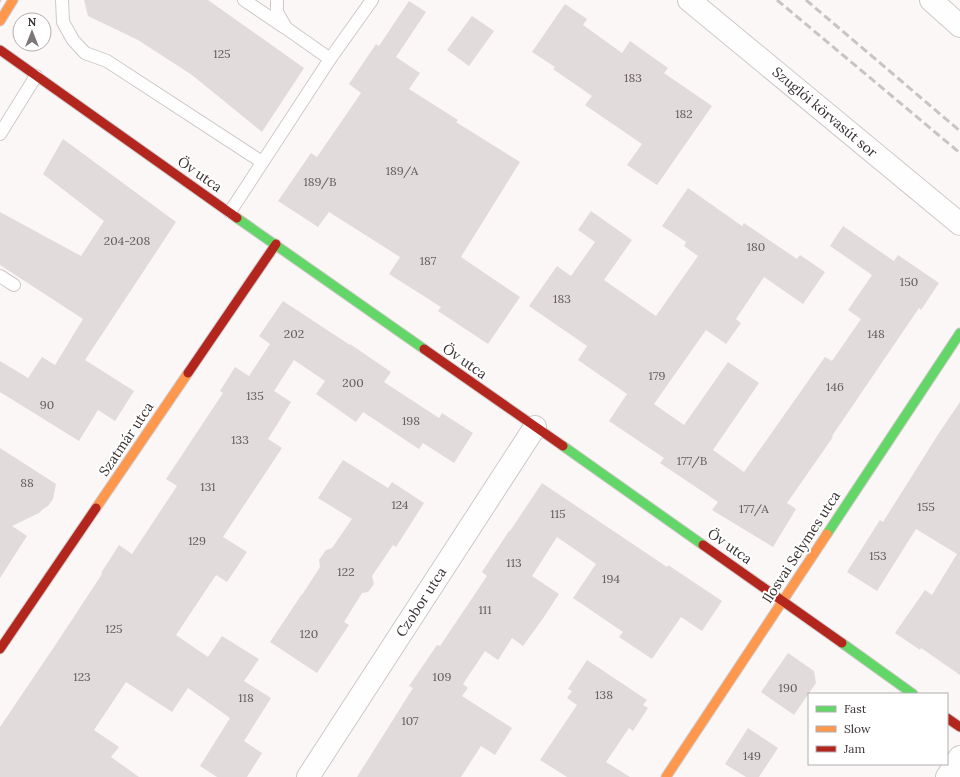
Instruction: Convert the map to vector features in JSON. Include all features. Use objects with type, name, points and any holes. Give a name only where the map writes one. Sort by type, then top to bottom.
[{"type":"street","points":[[0,21],[13,0]]},
{"type":"street","name":"Szuglói körvasút sor","points":[[689,0],[960,224]]},
{"type":"street","points":[[931,0],[960,26]]},
{"type":"street","name":"Öv utca","points":[[0,50],[783,600],[912,693]]},
{"type":"street","name":"Szatmár utca","points":[[0,649],[276,244]]},
{"type":"street","name":"Ilosvai Selymes utca","points":[[666,777],[960,332]]},
{"type":"street","name":"Czobor utca","points":[[308,777],[535,427]]},
{"type":"street","points":[[948,719],[960,728]]},
{"type":"street","points":[[947,777],[960,758]]},
{"type":"lane","points":[[62,0],[64,22],[73,40],[85,53],[107,61],[262,162]]},
{"type":"lane","points":[[244,0],[330,59]]},
{"type":"lane","points":[[277,0],[277,12],[286,28]]},
{"type":"lane","points":[[230,212],[330,59],[371,0]]},
{"type":"lane","points":[[0,134],[36,76]]},
{"type":"lane","points":[[0,276],[14,285]]},
{"type":"building","points":[[84,0],[208,0],[304,68],[262,132],[192,75],[138,40],[88,16]]},
{"type":"building","points":[[409,1],[426,12],[396,57],[420,73],[409,89],[458,120],[456,122],[520,162],[461,257],[520,297],[488,344],[438,311],[441,307],[389,274],[400,257],[329,212],[318,227],[278,201],[311,153],[317,157],[361,93],[349,84],[376,44],[379,46]]},
{"type":"building","points":[[565,4],[587,19],[583,25],[622,53],[630,41],[668,68],[664,73],[712,106],[657,185],[627,165],[642,144],[585,105],[592,96],[553,69],[555,67],[532,52]]},
{"type":"building","points":[[472,16],[494,31],[469,66],[447,50]]},
{"type":"building","points":[[63,139],[176,222],[85,360],[134,391],[115,421],[98,410],[79,441],[0,392],[0,361],[28,378],[42,357],[55,365],[83,319],[0,265],[0,212],[81,256],[104,221],[43,174]]},
{"type":"building","points":[[688,188],[742,226],[744,223],[797,259],[800,255],[825,272],[803,304],[764,277],[736,319],[741,323],[726,344],[706,330],[654,404],[684,425],[728,362],[759,383],[713,450],[744,472],[825,357],[832,361],[861,319],[848,310],[872,275],[830,246],[843,226],[894,261],[898,255],[939,283],[921,310],[919,308],[787,503],[796,509],[773,547],[712,510],[718,502],[660,463],[664,458],[609,421],[627,394],[578,360],[587,346],[529,306],[557,266],[571,276],[595,242],[578,230],[591,211],[632,240],[604,280],[656,316],[698,256],[684,246],[686,242],[662,226]]},
{"type":"building","points":[[283,301],[391,372],[384,382],[439,418],[442,413],[473,433],[454,463],[423,443],[419,449],[363,412],[356,422],[316,394],[325,381],[294,360],[274,391],[291,402],[268,439],[282,448],[223,537],[247,552],[227,582],[216,575],[176,635],[208,657],[222,636],[259,659],[244,681],[271,698],[244,741],[262,753],[247,777],[217,777],[200,766],[230,718],[188,688],[172,712],[126,682],[94,730],[119,747],[111,757],[139,777],[0,777],[0,727],[102,574],[101,573],[119,545],[132,554],[177,486],[166,479],[223,393],[220,391],[235,367],[249,376],[270,344],[259,336]]},
{"type":"building","points":[[960,402],[960,675],[921,648],[920,650],[895,633],[925,590],[932,595],[957,554],[916,529],[877,591],[847,572],[880,520],[883,522]]},
{"type":"building","points":[[0,448],[56,484],[53,499],[48,506],[39,513],[12,526],[27,536],[0,578]]},
{"type":"building","points":[[343,460],[388,488],[392,482],[424,503],[396,547],[393,545],[372,576],[374,584],[368,592],[362,593],[344,622],[349,625],[317,673],[270,642],[320,567],[319,560],[326,550],[332,548],[352,519],[318,498]]},
{"type":"building","points":[[542,483],[667,567],[668,565],[722,601],[702,631],[681,617],[652,659],[619,637],[623,632],[573,598],[596,564],[557,537],[532,576],[559,594],[523,646],[512,638],[498,660],[485,651],[463,684],[468,688],[462,696],[512,728],[495,755],[481,746],[461,777],[357,777],[413,688],[409,686],[437,645],[440,646],[487,576],[482,572]]},
{"type":"building","points":[[788,653],[814,671],[816,683],[794,715],[761,692]]},
{"type":"building","points":[[587,660],[647,700],[643,705],[648,708],[633,731],[629,728],[606,762],[630,777],[567,777],[540,760],[577,705],[567,698],[572,691],[568,689]]},
{"type":"building","points":[[748,728],[778,748],[759,777],[746,777],[725,764]]},
{"type":"railway","points":[[777,0],[960,153]]},
{"type":"railway","points":[[806,0],[960,131]]},
{"type":"traffic: fast","points":[[237,218],[424,349]]},
{"type":"traffic: fast","points":[[827,534],[960,333]]},
{"type":"traffic: fast","points":[[563,446],[703,545]]},
{"type":"traffic: fast","points":[[842,643],[912,693]]},
{"type":"traffic: slow","points":[[0,21],[13,0]]},
{"type":"traffic: slow","points":[[96,508],[188,373]]},
{"type":"traffic: slow","points":[[666,777],[827,534]]},
{"type":"traffic: jam","points":[[0,50],[237,218]]},
{"type":"traffic: jam","points":[[188,373],[276,244]]},
{"type":"traffic: jam","points":[[424,349],[563,446]]},
{"type":"traffic: jam","points":[[0,649],[96,508]]},
{"type":"traffic: jam","points":[[703,545],[842,643]]},
{"type":"traffic: jam","points":[[948,719],[960,727]]}]
